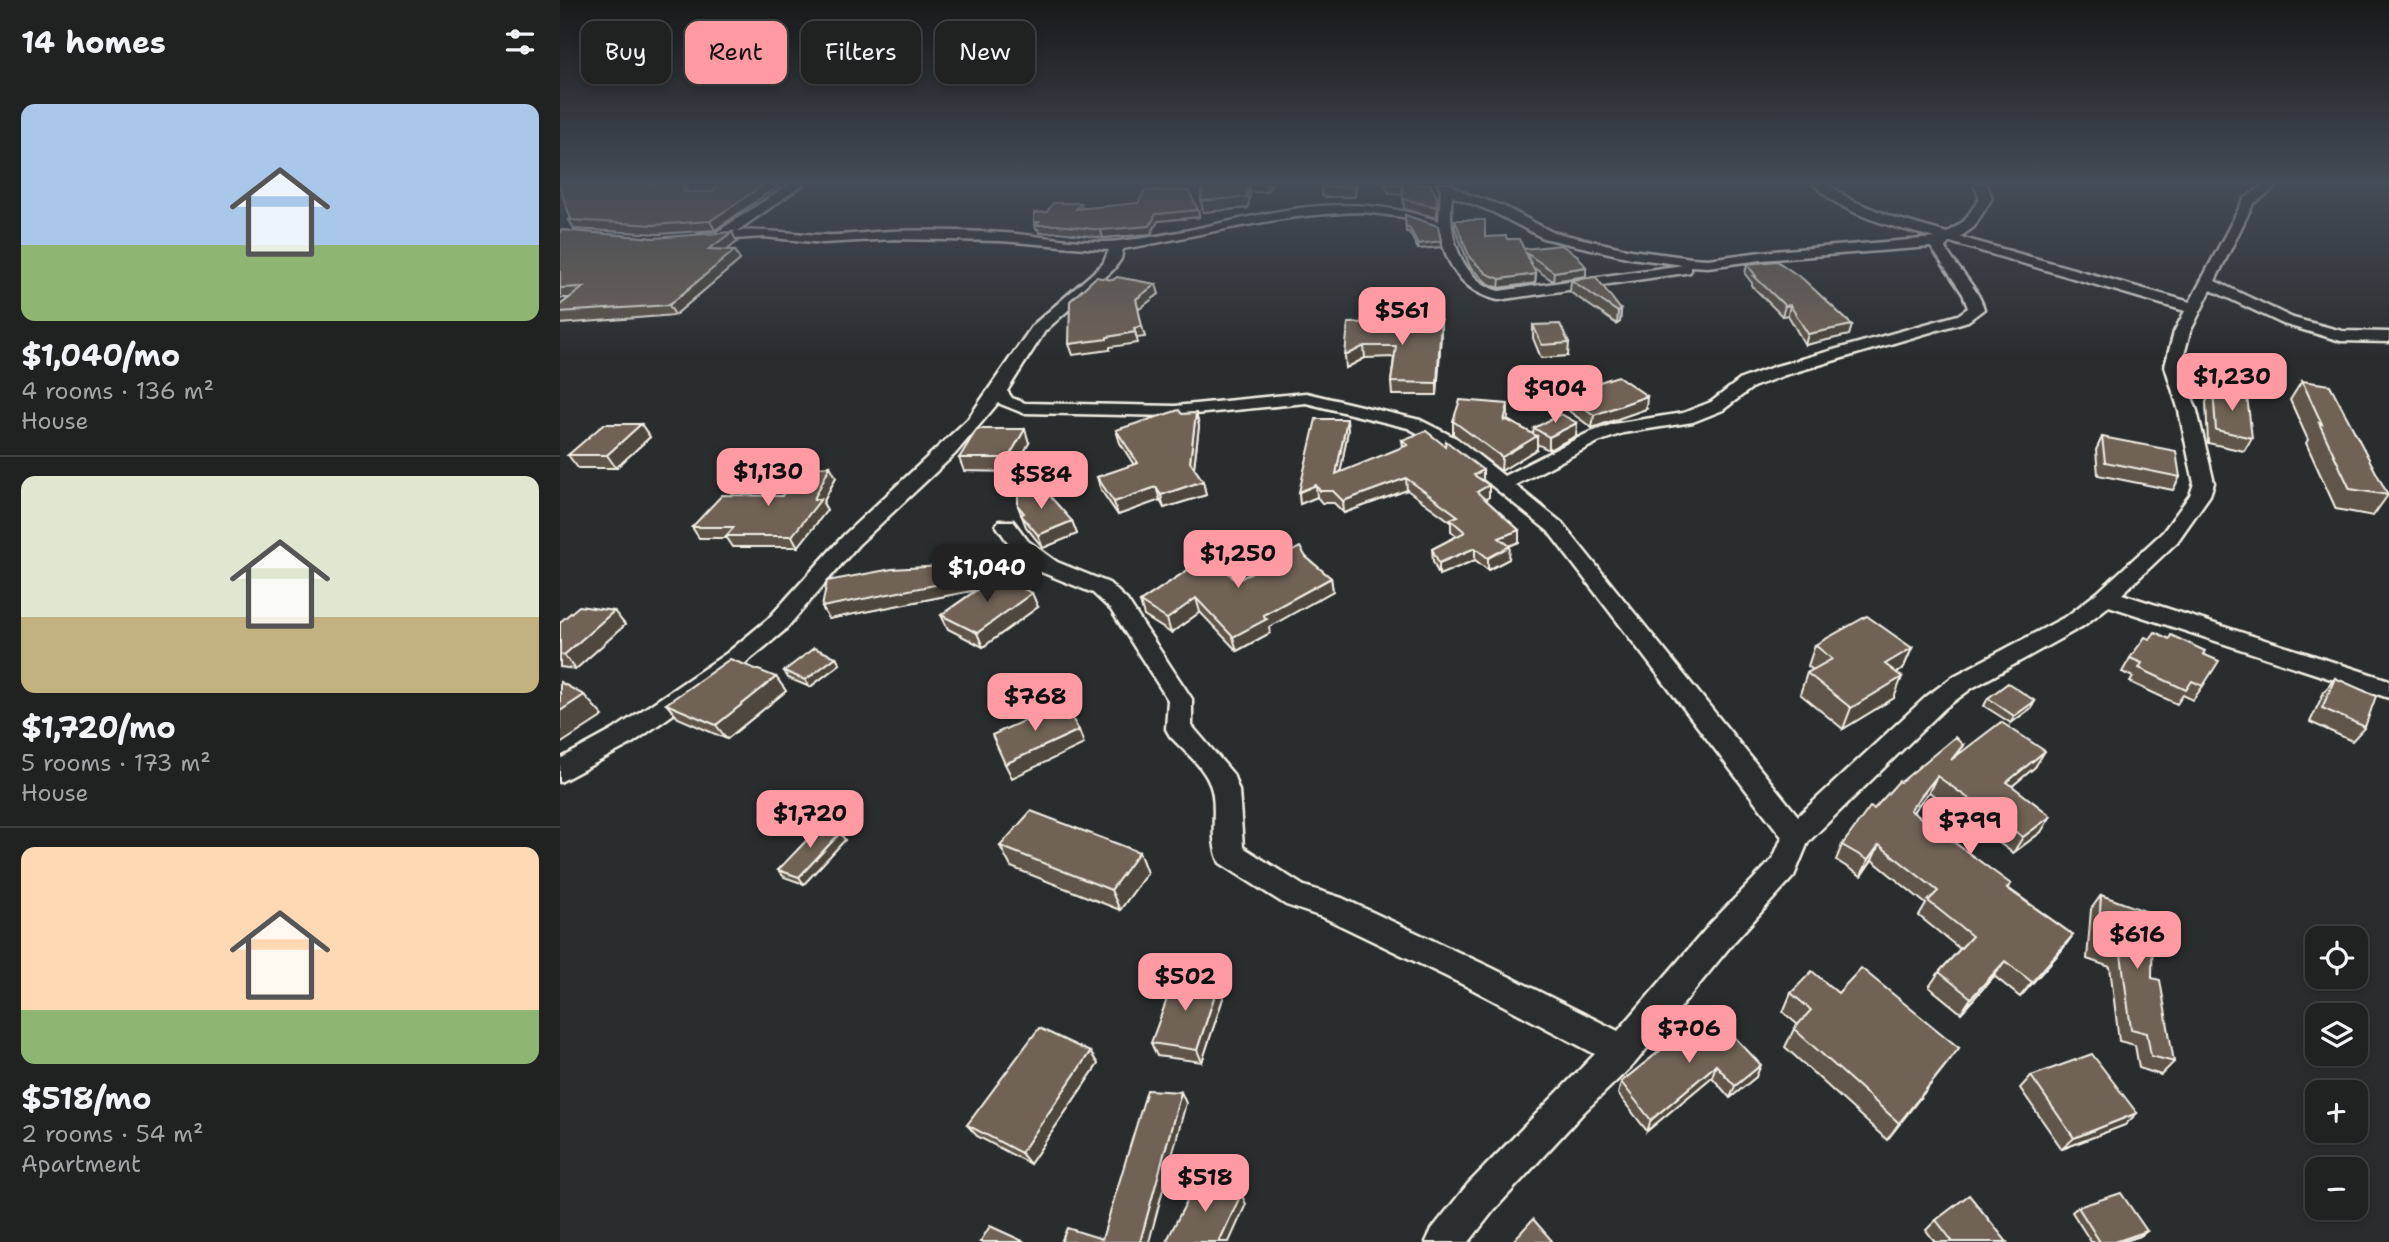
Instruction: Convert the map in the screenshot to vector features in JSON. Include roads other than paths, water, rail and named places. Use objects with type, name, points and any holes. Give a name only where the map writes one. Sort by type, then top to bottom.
[{"type":"street","points":[[1060,242],[1117,246],[1136,242]]},
{"type":"street","points":[[1449,242],[1469,282],[1478,292],[1498,296],[1761,256],[1922,242]]},
{"type":"street","points":[[1572,242],[1631,254],[1708,263]]},
{"type":"street","points":[[1503,484],[1592,438],[1619,428],[1687,418],[1717,406],[1747,383],[1779,371],[1963,318],[1976,309],[1975,300],[1947,266],[1938,247],[1943,242]]},
{"type":"street","points":[[1952,242],[2193,309]]},
{"type":"street","points":[[1445,1242],[1499,1177],[1572,1100],[1623,1052],[1722,933],[1784,867],[1797,835],[1936,702],[1963,682],[2075,621],[2106,597],[2170,537],[2200,495],[2204,483],[2188,411],[2173,366],[2182,332],[2228,242]]},
{"type":"street","points":[[560,772],[622,737],[736,659],[776,625],[851,540],[974,423],[1039,328],[1108,267],[1114,259],[1117,246]]},
{"type":"street","points":[[2207,283],[2288,321],[2341,336],[2389,337]]},
{"type":"street","points":[[998,391],[1006,402],[1023,408],[1091,411],[1209,410],[1287,398],[1306,398],[1414,424],[1451,443],[1555,527],[1797,835]]},
{"type":"street","points":[[1006,525],[1021,546],[1049,567],[1101,588],[1119,605],[1145,643],[1180,699],[1179,729],[1220,774],[1226,791],[1226,829],[1230,854],[1297,896],[1332,907],[1481,978],[1623,1052]]},
{"type":"street","points":[[2106,597],[2389,689]]}]
